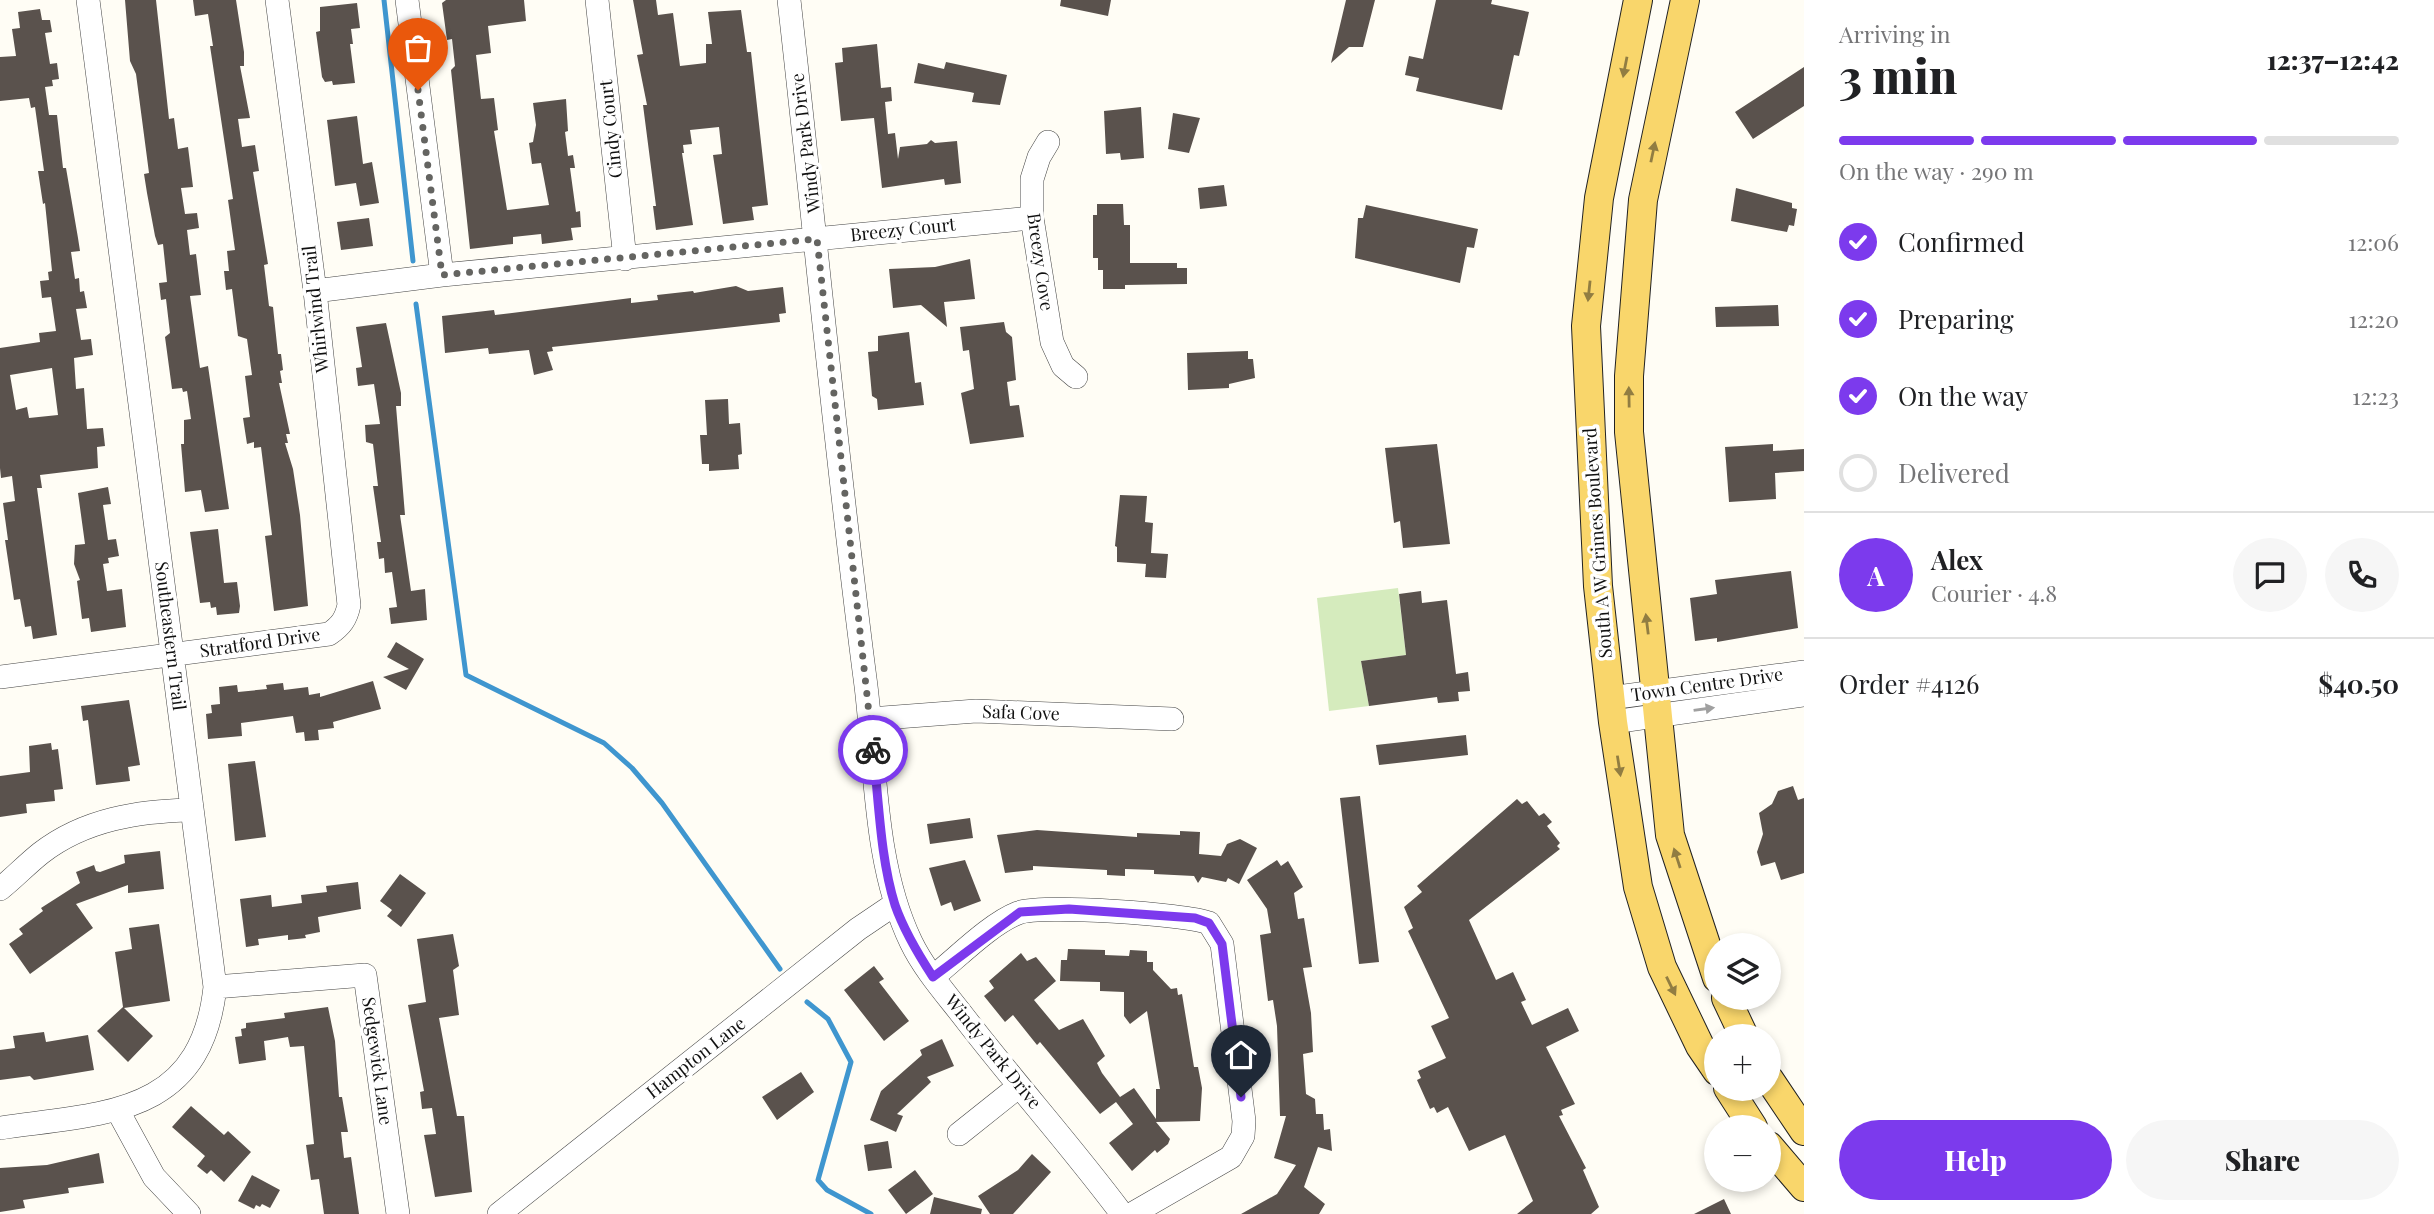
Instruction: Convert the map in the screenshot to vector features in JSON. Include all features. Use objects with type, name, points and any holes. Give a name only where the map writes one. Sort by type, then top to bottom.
[{"type":"main road","points":[[1689,5],[1643,200],[1629,376],[1629,432],[1670,835],[1704,938]]},
{"type":"main road","name":"South A W Grimes Boulevard","points":[[1633,7],[1599,198],[1586,326],[1598,586],[1611,710],[1637,887],[1662,967],[1704,1051]]},
{"type":"main road","points":[[1781,1097],[1804,1131]]},
{"type":"main road","points":[[1781,1160],[1804,1187]]},
{"type":"street","name":"Southeastern Trail","points":[[0,1128],[118,1111],[151,1097],[179,1075],[205,1035],[215,988],[88,0]]},
{"type":"street","name":"Whirlwind Trail","points":[[277,0],[315,291],[349,605],[346,618]]},
{"type":"street","points":[[407,0],[442,275]]},
{"type":"street","name":"Cindy Court","points":[[597,0],[625,259]]},
{"type":"street","name":"Windy Park Drive","points":[[789,0],[883,838],[895,904],[912,944],[933,977],[1018,1087],[1075,1151],[1122,1214]]},
{"type":"street","name":"Breezy Cove","points":[[1048,142],[1039,157],[1032,179],[1032,218],[1052,342],[1063,366],[1076,377]]},
{"type":"street","name":"Breezy Court","points":[[315,291],[442,275],[1032,218]]},
{"type":"street","name":"Stratford Drive","points":[[0,677],[329,634],[339,628],[346,618]]},
{"type":"street","name":"Town Centre Drive","points":[[1657,704],[1804,672]]},
{"type":"street","name":"Town Centre Drive","points":[[1611,710],[1657,704],[1804,695]]},
{"type":"street","name":"Safa Cove","points":[[870,719],[976,711],[1171,719]]},
{"type":"street","points":[[0,889],[44,850],[93,825],[147,812],[192,810]]},
{"type":"street","name":"Hampton Lane","points":[[499,1214],[858,929],[895,904]]},
{"type":"street","points":[[933,977],[1020,912],[1044,909],[1181,916],[1209,923],[1222,944],[1233,1025],[1242,1136],[1231,1157],[1132,1214]]},
{"type":"street","name":"Sedgewick Lane","points":[[215,988],[365,975],[398,1214]]},
{"type":"street","points":[[959,1135],[1018,1087]]},
{"type":"street","points":[[118,1111],[154,1177],[189,1214]]},
{"type":"green space","points":[[1398,588],[1406,655],[1361,661],[1369,706],[1329,711],[1317,598]]},
{"type":"building","points":[[125,0],[156,0],[169,119],[174,118],[178,149],[188,147],[193,187],[181,188],[185,214],[197,213],[199,228],[187,230],[190,255],[196,254],[201,295],[190,296],[200,368],[208,366],[229,509],[205,512],[201,490],[185,492],[181,444],[184,444],[184,420],[191,419],[187,391],[183,392],[182,388],[172,389],[165,337],[170,333],[166,299],[161,300],[159,283],[167,282],[163,244],[158,245],[155,236],[144,174],[149,173],[136,74],[130,61]]},
{"type":"building","points":[[193,0],[236,0],[244,52],[244,66],[240,66],[250,118],[238,119],[242,147],[255,145],[259,171],[253,172],[268,264],[264,265],[269,306],[273,307],[278,354],[281,354],[283,370],[280,371],[282,383],[279,383],[290,434],[286,434],[288,443],[285,443],[293,469],[300,515],[308,606],[274,611],[265,536],[272,535],[261,447],[254,448],[254,442],[247,444],[243,418],[250,417],[245,376],[252,375],[247,339],[238,336],[232,289],[226,290],[224,271],[229,271],[227,251],[235,250],[228,200],[233,199],[210,46],[213,46],[208,14],[195,16]]},
{"type":"building","points":[[446,0],[524,0],[526,21],[488,26],[491,53],[476,55],[481,99],[494,98],[498,130],[494,131],[507,210],[549,205],[541,163],[532,164],[529,143],[533,142],[536,125],[533,103],[566,99],[568,131],[565,132],[568,156],[573,155],[575,168],[570,168],[576,212],[580,211],[581,227],[571,228],[573,240],[542,244],[541,234],[513,237],[513,244],[470,249],[451,70],[455,66],[452,39],[447,40],[442,3]]},
{"type":"building","points":[[633,0],[656,0],[658,15],[673,13],[680,66],[706,63],[706,44],[712,44],[708,12],[741,10],[747,52],[751,52],[768,205],[752,207],[754,220],[723,224],[713,155],[722,154],[719,127],[690,130],[692,144],[683,145],[693,225],[656,230],[653,206],[656,206],[643,105],[647,105],[637,55],[643,54]]},
{"type":"building","points":[[1061,0],[1111,0],[1108,16],[1060,6]]},
{"type":"building","points":[[1346,0],[1375,0],[1363,47],[1349,47],[1331,63]]},
{"type":"building","points":[[1436,0],[1492,0],[1491,4],[1529,12],[1519,56],[1514,55],[1502,110],[1416,91],[1419,78],[1405,75],[1409,56],[1423,59]]},
{"type":"building","points":[[357,3],[360,28],[351,29],[353,44],[350,44],[355,83],[333,85],[332,81],[325,82],[322,77],[316,32],[320,31],[320,7]]},
{"type":"building","points":[[40,9],[42,20],[50,20],[52,32],[45,33],[50,64],[57,63],[59,79],[52,80],[53,86],[45,87],[49,115],[57,115],[63,168],[66,168],[80,251],[71,252],[75,279],[79,278],[80,292],[84,291],[87,308],[76,309],[81,340],[91,339],[93,355],[74,358],[76,389],[84,388],[87,429],[103,428],[105,446],[97,447],[98,468],[40,475],[42,488],[37,488],[57,635],[33,639],[31,626],[25,627],[20,599],[14,600],[5,540],[8,540],[3,503],[15,501],[12,476],[1,478],[0,468],[0,348],[40,342],[39,333],[56,331],[51,297],[42,298],[40,281],[49,280],[48,272],[52,271],[45,203],[43,204],[38,171],[44,171],[35,107],[31,108],[29,98],[0,101],[0,57],[16,56],[12,29],[20,28],[18,12]],"holes":[[[52,368],[58,415],[29,418],[27,407],[16,410],[10,375]]]},
{"type":"building","points":[[877,44],[881,88],[891,87],[892,101],[885,102],[888,134],[895,133],[898,159],[900,147],[927,144],[931,140],[935,143],[957,141],[961,183],[945,185],[944,179],[882,188],[874,118],[841,121],[835,63],[843,62],[842,48]]},
{"type":"building","points":[[946,62],[1007,75],[1000,105],[972,102],[974,93],[914,83],[918,63],[944,69]]},
{"type":"building","points":[[1804,67],[1804,106],[1753,139],[1735,112]]},
{"type":"building","points":[[1141,107],[1144,158],[1121,160],[1120,153],[1106,154],[1104,111]]},
{"type":"building","points":[[1173,113],[1200,118],[1189,153],[1168,149]]},
{"type":"building","points":[[357,116],[363,164],[372,162],[379,203],[360,206],[356,183],[335,186],[327,120]]},
{"type":"building","points":[[1224,185],[1227,206],[1200,209],[1198,188]]},
{"type":"building","points":[[1736,188],[1792,203],[1792,208],[1797,209],[1794,226],[1789,225],[1787,232],[1731,221]]},
{"type":"building","points":[[1097,204],[1123,204],[1124,225],[1130,225],[1130,263],[1177,263],[1177,268],[1187,268],[1187,284],[1125,285],[1125,289],[1103,289],[1103,270],[1098,270],[1098,258],[1093,258],[1093,215],[1097,215]]},
{"type":"building","points":[[1366,205],[1478,229],[1474,248],[1467,247],[1460,283],[1355,258],[1358,218],[1363,218]]},
{"type":"building","points":[[369,218],[373,246],[341,250],[337,222]]},
{"type":"building","points":[[970,259],[975,299],[944,302],[947,327],[921,305],[893,308],[889,269],[935,267]]},
{"type":"building","points":[[736,286],[748,291],[783,287],[786,313],[779,314],[780,322],[552,347],[553,351],[547,352],[553,370],[534,375],[529,350],[489,354],[488,348],[445,353],[442,316],[494,310],[495,315],[631,298],[631,303],[658,300],[657,295],[694,293]]},
{"type":"building","points":[[1778,305],[1779,326],[1716,327],[1715,307]]},
{"type":"building","points":[[1004,322],[1006,332],[1012,337],[1016,380],[1007,382],[1010,406],[1019,405],[1024,437],[970,444],[961,393],[974,389],[969,350],[963,351],[960,327]]},
{"type":"building","points":[[386,323],[401,393],[401,406],[396,406],[405,515],[400,515],[411,591],[425,589],[427,620],[391,624],[389,608],[397,607],[392,572],[385,573],[384,558],[379,559],[377,542],[381,542],[373,486],[378,486],[373,444],[366,442],[365,425],[380,424],[374,384],[358,386],[356,368],[362,367],[356,327]]},
{"type":"building","points":[[909,332],[915,383],[921,382],[924,405],[878,410],[877,399],[872,396],[868,352],[878,351],[878,336]]},
{"type":"building","points":[[1248,351],[1248,359],[1253,359],[1255,378],[1229,384],[1229,388],[1188,390],[1187,353]]},
{"type":"building","points":[[728,399],[729,424],[740,423],[742,454],[738,455],[739,469],[709,471],[709,464],[702,464],[700,435],[707,435],[705,400]]},
{"type":"building","points":[[1437,444],[1450,544],[1403,548],[1400,521],[1394,523],[1385,448]]},
{"type":"building","points":[[1773,444],[1773,451],[1804,449],[1804,471],[1775,473],[1776,499],[1729,502],[1725,447]]},
{"type":"building","points":[[108,487],[111,504],[103,505],[108,540],[116,539],[119,556],[108,558],[109,563],[103,564],[107,591],[122,589],[126,627],[91,632],[89,618],[82,619],[77,581],[80,580],[74,564],[75,545],[85,544],[78,493]]},
{"type":"building","points":[[1120,495],[1147,496],[1145,522],[1153,523],[1151,553],[1168,554],[1166,578],[1145,577],[1146,564],[1117,562],[1115,546]]},
{"type":"building","points":[[218,529],[224,583],[237,582],[239,613],[217,615],[216,607],[211,608],[210,602],[200,603],[190,532]]},
{"type":"building","points":[[1791,571],[1798,628],[1717,642],[1717,638],[1695,641],[1690,598],[1717,594],[1715,580]]},
{"type":"building","points":[[1421,591],[1422,603],[1447,600],[1456,674],[1468,672],[1470,691],[1458,692],[1459,701],[1438,703],[1437,697],[1369,706],[1361,661],[1406,655],[1399,594]]},
{"type":"building","points":[[396,642],[424,659],[406,690],[383,677],[409,669],[387,657]]},
{"type":"building","points":[[373,681],[381,709],[333,722],[334,728],[318,730],[319,740],[305,741],[304,732],[296,733],[293,716],[241,723],[242,736],[208,739],[206,714],[212,713],[211,705],[220,704],[219,687],[237,685],[238,692],[267,689],[266,685],[283,683],[284,690],[308,687],[309,695],[320,693],[320,697]]},
{"type":"building","points":[[129,700],[140,765],[128,767],[130,781],[96,785],[88,720],[83,721],[81,706]]},
{"type":"building","points":[[1466,735],[1468,755],[1379,765],[1376,745]]},
{"type":"building","points":[[51,743],[52,750],[58,749],[63,789],[54,790],[55,801],[26,804],[27,813],[0,817],[0,776],[30,772],[29,746]]},
{"type":"building","points":[[255,761],[266,837],[235,841],[228,764]]},
{"type":"building","points":[[1793,786],[1798,800],[1804,798],[1804,873],[1781,880],[1775,862],[1761,866],[1757,852],[1763,834],[1759,813],[1772,804],[1778,791]]},
{"type":"building","points":[[1360,796],[1379,962],[1359,964],[1340,798]]},
{"type":"building","points":[[1517,799],[1522,804],[1527,801],[1539,816],[1544,813],[1552,822],[1547,826],[1560,843],[1557,846],[1560,849],[1469,920],[1496,980],[1513,972],[1526,1000],[1521,1002],[1532,1025],[1568,1008],[1579,1031],[1546,1047],[1575,1104],[1561,1110],[1563,1115],[1559,1116],[1586,1168],[1583,1170],[1599,1207],[1591,1214],[1517,1214],[1533,1201],[1505,1135],[1469,1151],[1448,1107],[1437,1113],[1434,1107],[1430,1109],[1417,1080],[1421,1078],[1418,1071],[1446,1058],[1431,1026],[1449,1018],[1408,931],[1413,928],[1404,907],[1422,892],[1417,886]]},
{"type":"building","points":[[970,818],[973,838],[930,844],[927,824]]},
{"type":"building","points":[[1037,830],[1137,837],[1137,833],[1180,835],[1180,831],[1200,832],[1199,854],[1221,856],[1227,844],[1240,839],[1257,848],[1239,884],[1228,878],[1226,882],[1202,877],[1198,883],[1194,876],[1154,874],[1154,870],[1125,869],[1125,876],[1107,875],[1107,870],[1033,866],[1033,870],[1005,873],[997,835]]},
{"type":"building","points":[[160,851],[164,889],[128,893],[128,885],[76,904],[93,928],[30,974],[9,944],[23,934],[19,929],[43,911],[41,908],[80,883],[76,872],[94,865],[96,871],[100,872],[125,863],[124,855]]},
{"type":"building","points":[[965,860],[981,901],[954,911],[951,902],[941,906],[929,868]]},
{"type":"building","points":[[1277,860],[1281,866],[1288,861],[1303,887],[1294,893],[1298,919],[1304,918],[1312,967],[1303,968],[1311,1013],[1313,1052],[1303,1054],[1306,1094],[1315,1099],[1316,1114],[1323,1114],[1324,1130],[1330,1129],[1332,1151],[1318,1147],[1304,1187],[1325,1204],[1319,1214],[1241,1214],[1277,1194],[1296,1165],[1274,1158],[1286,1116],[1280,1116],[1277,1026],[1273,1000],[1268,1001],[1260,935],[1271,933],[1267,909],[1247,880]]},
{"type":"building","points":[[400,874],[426,893],[401,927],[387,916],[392,910],[380,901]]},
{"type":"building","points":[[358,882],[361,909],[318,917],[320,932],[305,935],[306,938],[288,940],[288,935],[258,939],[259,945],[246,947],[240,899],[271,895],[272,907],[302,903],[301,895],[327,892],[326,886]]},
{"type":"building","points":[[159,924],[170,1001],[124,1008],[153,1036],[128,1062],[97,1031],[123,1007],[115,952],[132,949],[129,928]]},
{"type":"building","points":[[453,934],[459,966],[453,970],[459,1015],[439,1018],[457,1116],[464,1116],[472,1192],[435,1197],[424,1135],[436,1134],[432,1108],[422,1109],[420,1092],[424,1091],[408,1005],[426,1002],[417,939]]},
{"type":"building","points":[[1068,949],[1105,950],[1105,955],[1129,956],[1130,950],[1147,951],[1147,962],[1153,962],[1153,970],[1171,989],[1177,988],[1178,995],[1182,994],[1194,1067],[1198,1067],[1202,1088],[1200,1121],[1156,1122],[1170,1139],[1168,1144],[1157,1153],[1155,1150],[1132,1171],[1109,1143],[1133,1124],[1116,1102],[1100,1114],[1040,1042],[1037,1045],[1013,1015],[1005,1022],[984,996],[994,988],[989,981],[1021,953],[1027,961],[1036,957],[1056,981],[1034,1000],[1059,1030],[1083,1019],[1105,1056],[1097,1063],[1102,1073],[1120,1097],[1134,1088],[1156,1119],[1156,1089],[1160,1089],[1147,1011],[1130,1024],[1124,1016],[1124,992],[1100,991],[1100,982],[1060,981],[1061,960],[1067,960]]},
{"type":"building","points":[[874,966],[884,979],[879,982],[909,1021],[884,1041],[844,990]]},
{"type":"building","points":[[328,1007],[335,1041],[339,1097],[342,1097],[348,1132],[341,1132],[344,1158],[351,1157],[359,1214],[324,1214],[319,1179],[311,1180],[306,1145],[314,1144],[304,1046],[290,1047],[288,1037],[264,1041],[266,1060],[239,1064],[235,1037],[242,1036],[241,1029],[246,1028],[246,1023],[285,1018],[284,1013]]},
{"type":"building","points":[[44,1032],[46,1042],[88,1035],[94,1070],[34,1080],[30,1076],[0,1080],[0,1050],[15,1048],[13,1036]]},
{"type":"building","points":[[942,1039],[954,1066],[927,1077],[931,1082],[897,1114],[903,1116],[896,1132],[870,1120],[881,1091],[922,1055],[920,1050]]},
{"type":"building","points":[[801,1072],[814,1092],[777,1120],[762,1097]]},
{"type":"building","points":[[191,1106],[224,1135],[228,1131],[251,1152],[224,1182],[211,1170],[207,1174],[197,1166],[205,1156],[172,1127]]},
{"type":"building","points":[[888,1141],[892,1168],[868,1171],[864,1145]]},
{"type":"building","points":[[99,1153],[104,1183],[68,1188],[69,1193],[23,1200],[25,1208],[0,1212],[0,1168],[47,1165]]},
{"type":"building","points":[[1032,1154],[1051,1172],[1013,1214],[990,1214],[978,1196],[1018,1170]]},
{"type":"building","points":[[915,1170],[933,1194],[906,1214],[888,1190]]},
{"type":"building","points":[[252,1175],[280,1190],[270,1208],[262,1204],[260,1207],[256,1205],[254,1209],[238,1201]]},
{"type":"building","points":[[934,1197],[982,1209],[981,1214],[930,1214]]},
{"type":"building","points":[[1724,1199],[1731,1214],[1694,1214]]},
{"type":"waterway","points":[[384,0],[413,261]]},
{"type":"waterway","points":[[416,304],[466,675],[604,743],[632,768],[662,803],[780,969]]},
{"type":"waterway","points":[[807,1002],[828,1019],[851,1062],[818,1180],[827,1190],[871,1214]]},
{"type":"way so far","points":[[418,90],[442,275],[817,239],[873,750]]},
{"type":"route","points":[[873,750],[883,838],[895,904],[912,944],[933,977],[1006,919],[1020,912],[1069,909],[1181,916],[1209,923],[1222,944],[1241,1097]]}]
